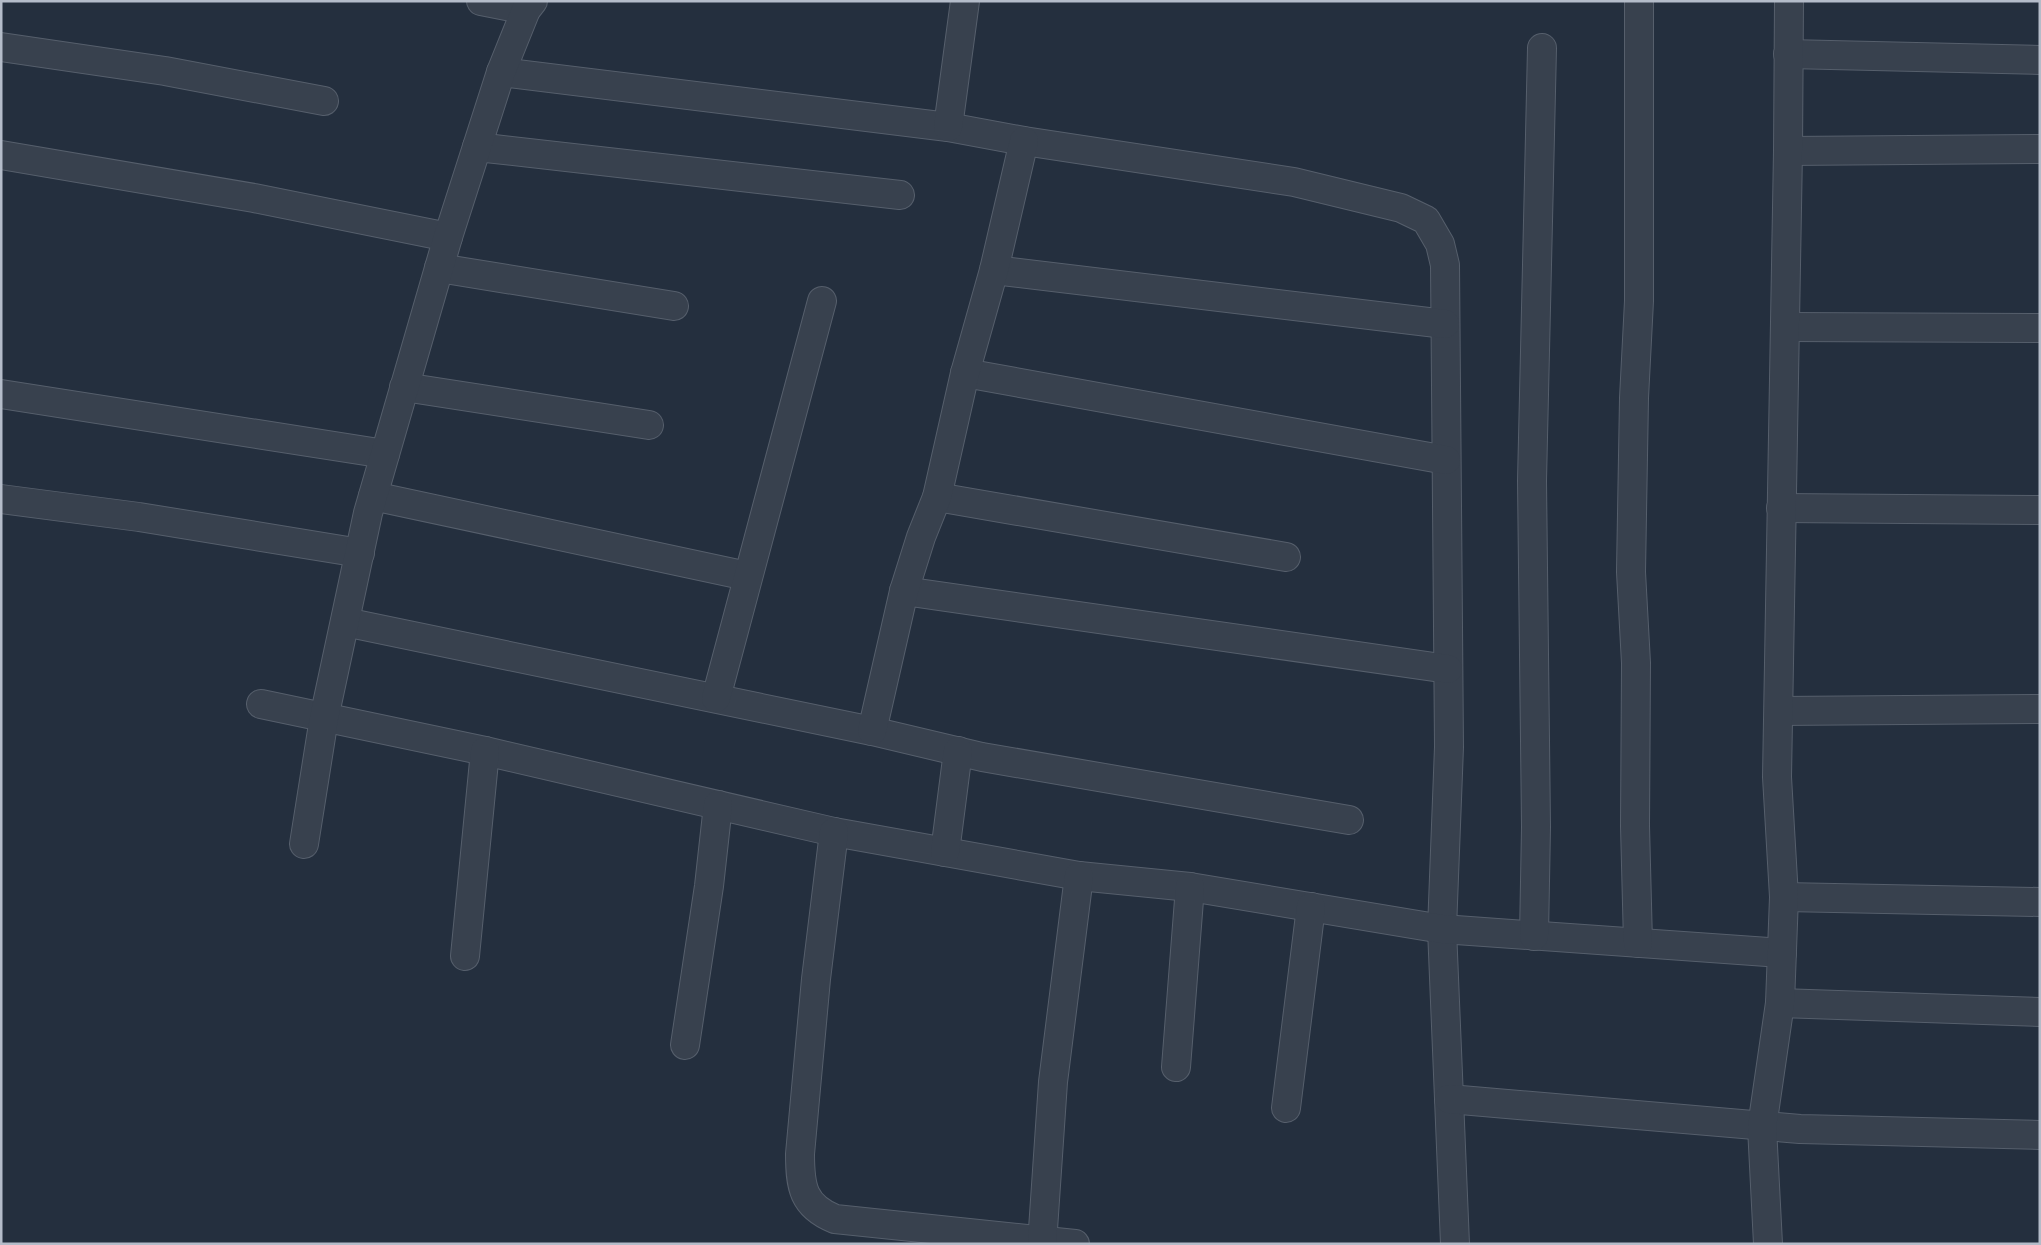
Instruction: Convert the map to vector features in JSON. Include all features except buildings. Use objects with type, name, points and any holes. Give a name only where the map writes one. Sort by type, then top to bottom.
[{"type":"street","points":[[304,844],[324,718],[373,496],[448,237],[501,72],[530,6],[481,1]]},
{"type":"street","points":[[948,127],[965,2],[972,1]]},
{"type":"street","points":[[1638,943],[1635,826],[1636,663],[1631,572],[1634,398],[1639,301],[1639,1]]},
{"type":"street","points":[[1768,1244],[1762,1127],[1780,1002],[1784,897],[1777,777],[1789,1]]},
{"type":"street","points":[[1,46],[165,71],[324,100]]},
{"type":"street","points":[[1534,936],[1536,827],[1532,481],[1542,48]]},
{"type":"street","points":[[1788,54],[2040,60]]},
{"type":"street","points":[[501,72],[948,127],[1024,141],[1294,182],[1401,208],[1426,220],[1440,244],[1445,265],[1449,746],[1442,929],[1455,1244]]},
{"type":"street","points":[[872,730],[904,591],[921,537],[937,497],[965,373],[994,270],[1024,141]]},
{"type":"street","points":[[477,147],[900,195]]},
{"type":"street","points":[[1788,151],[2040,149]]},
{"type":"street","points":[[1,155],[254,198],[448,237]]},
{"type":"street","points":[[439,268],[674,306]]},
{"type":"street","points":[[994,270],[1445,324]]},
{"type":"street","points":[[716,698],[747,576],[822,301]]},
{"type":"street","points":[[1785,327],[2040,328]]},
{"type":"street","points":[[965,373],[1446,460]]},
{"type":"street","points":[[404,387],[648,425]]},
{"type":"street","points":[[1,394],[385,454]]},
{"type":"street","points":[[373,496],[747,576]]},
{"type":"street","points":[[937,497],[1286,557]]},
{"type":"street","points":[[1,499],[140,517],[360,553]]},
{"type":"street","points":[[1781,508],[2040,510]]},
{"type":"street","points":[[904,591],[1448,669]]},
{"type":"street","points":[[345,622],[872,730],[982,757],[1349,820]]},
{"type":"street","points":[[261,704],[485,751],[834,832],[1079,876],[1190,887],[1442,929],[1782,954]]},
{"type":"street","points":[[1778,711],[2040,709]]},
{"type":"street","points":[[465,956],[485,751]]},
{"type":"street","points":[[945,852],[958,751]]},
{"type":"street","points":[[685,1045],[709,886],[718,805]]},
{"type":"street","points":[[834,832],[816,979],[800,1154],[800,1173],[803,1191],[811,1204],[825,1215],[835,1219],[1075,1244]]},
{"type":"street","points":[[1042,1242],[1054,1082],[1079,876]]},
{"type":"street","points":[[1176,1067],[1190,887]]},
{"type":"street","points":[[1784,897],[2040,902]]},
{"type":"street","points":[[1286,1108],[1311,907]]},
{"type":"street","points":[[1780,1002],[2040,1012]]},
{"type":"street","points":[[1449,1099],[1762,1127],[2040,1135]]}]
